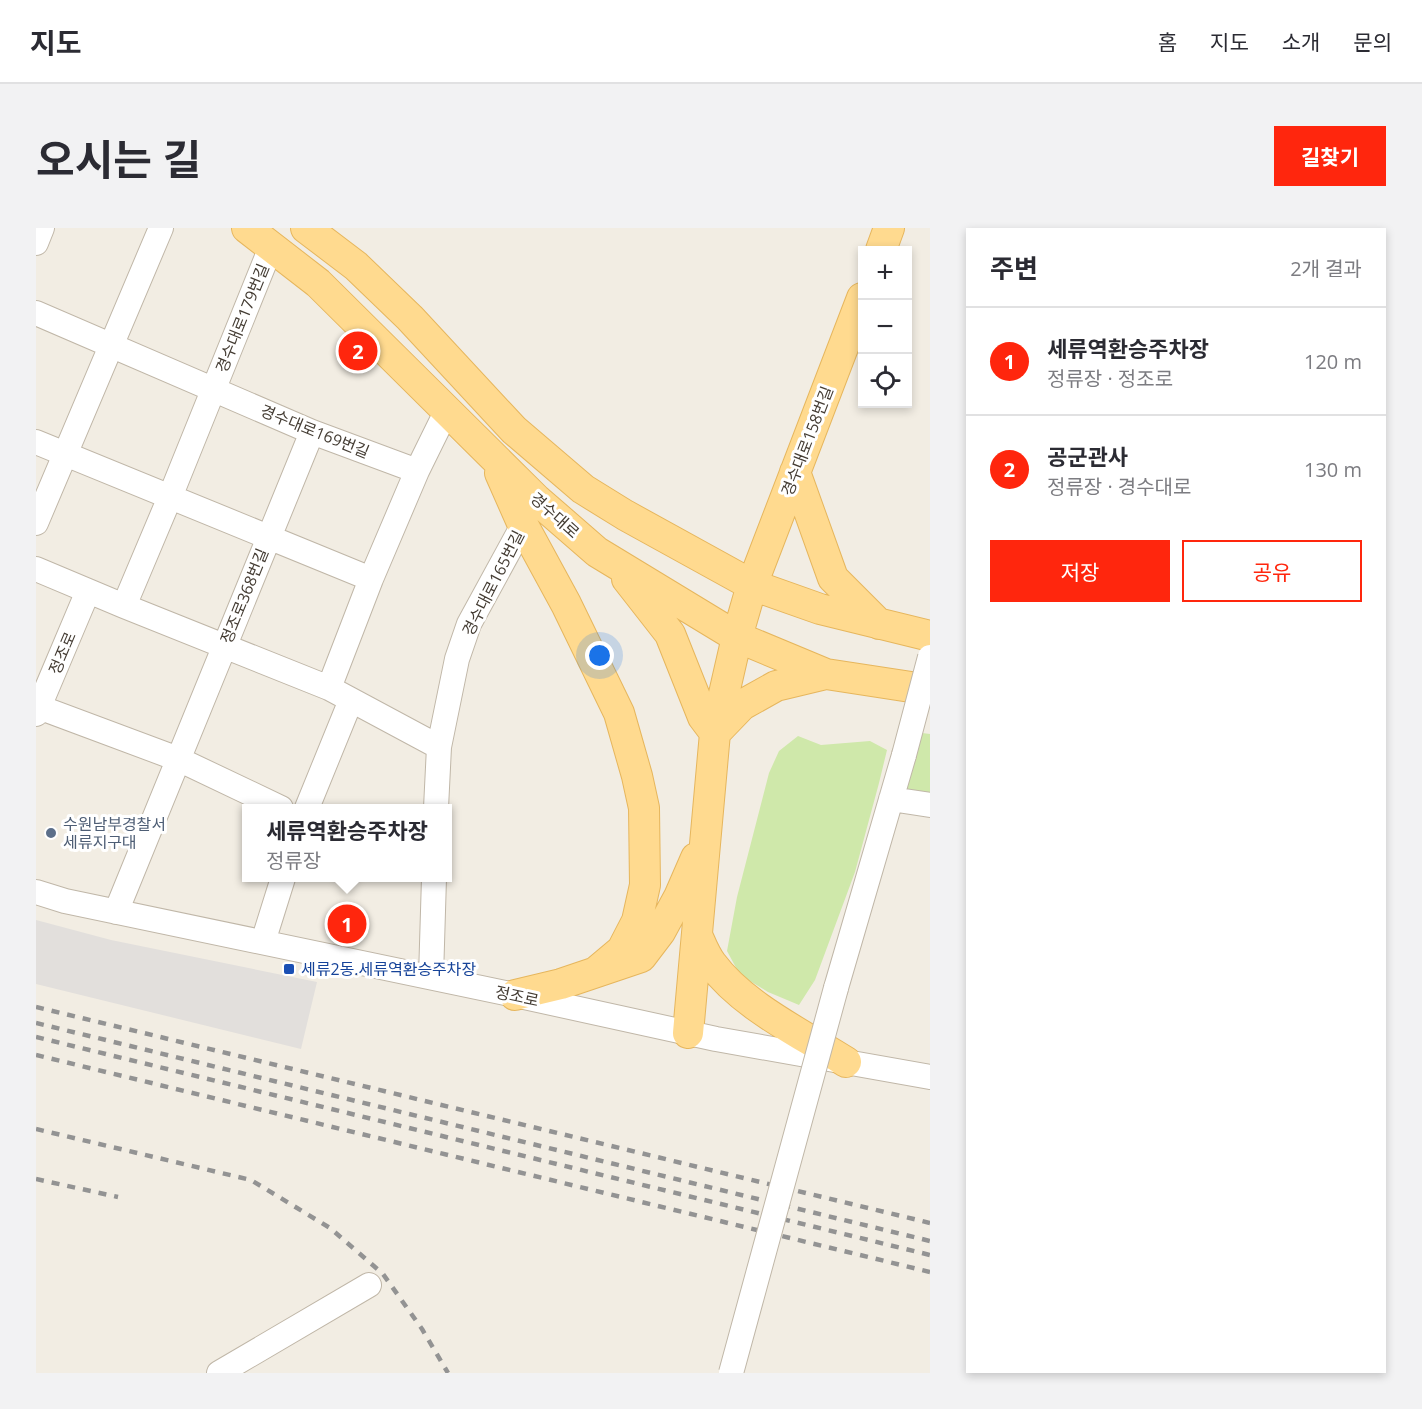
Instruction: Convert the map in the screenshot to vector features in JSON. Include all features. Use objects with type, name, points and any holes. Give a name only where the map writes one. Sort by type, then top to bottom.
[{"type":"main road","name":"경수대로","points":[[247,228],[318,283],[536,499],[597,552],[736,637],[826,674],[930,690]]},
{"type":"main road","points":[[306,228],[356,266],[411,318],[514,430],[583,489],[625,515],[752,585],[820,609],[930,636]]},
{"type":"main road","points":[[882,246],[889,228]]},
{"type":"main road","name":"경수대로158번길","points":[[688,1033],[715,733],[736,637],[752,585],[861,300]]},
{"type":"main road","points":[[493,455],[523,525],[566,604],[619,712],[644,808],[645,885],[637,921],[622,950],[597,971]]},
{"type":"main road","points":[[795,472],[833,578],[879,624]]},
{"type":"main road","points":[[614,562],[670,634],[703,717],[715,733],[742,705],[776,686],[826,674]]},
{"type":"main road","points":[[515,995],[561,984],[641,957],[660,933],[705,839]]},
{"type":"main road","points":[[697,935],[710,962],[729,984],[755,1005],[846,1062]]},
{"type":"street","points":[[36,243],[42,228]]},
{"type":"street","points":[[36,523],[161,228]]},
{"type":"street","name":"경수대로179번길","points":[[124,606],[271,247]]},
{"type":"street","name":"경수대로179번길","points":[[36,313],[214,390]]},
{"type":"street","name":"경수대로169번길","points":[[214,390],[312,432],[417,471]]},
{"type":"street","points":[[329,688],[370,579],[417,471],[447,410]]},
{"type":"street","name":"정조로368번길","points":[[116,912],[312,432]]},
{"type":"street","points":[[36,442],[370,579]]},
{"type":"street","name":"경수대로165번길","points":[[436,804],[439,747],[458,659],[469,624],[523,525]]},
{"type":"street","points":[[36,569],[329,688],[439,747]]},
{"type":"street","name":"정조로","points":[[37,709],[88,591]]},
{"type":"street","points":[[731,1373],[836,988],[930,657]]},
{"type":"street","points":[[309,804],[351,700]]},
{"type":"street","points":[[37,709],[178,759],[273,804]]},
{"type":"street","points":[[891,799],[930,805]]},
{"type":"street","points":[[263,942],[283,882]]},
{"type":"street","points":[[430,977],[434,882]]},
{"type":"street","name":"정조로","points":[[36,892],[65,901],[716,1039],[930,1077]]},
{"type":"street","points":[[219,1373],[369,1285]]},
{"type":"green space","points":[[922,733],[930,734],[930,794],[903,790]]},
{"type":"green space","points":[[798,736],[821,745],[870,741],[887,750],[855,872],[815,980],[799,1005],[768,992],[740,975],[727,951],[737,897],[769,773],[779,751]]},
{"type":"shaded area","points":[[36,920],[111,940],[317,982],[301,1049],[36,984]]},
{"type":"railway","points":[[36,1007],[930,1223]]},
{"type":"railway","points":[[36,1023],[930,1241]]},
{"type":"railway","points":[[36,1037],[930,1255]]},
{"type":"railway","points":[[36,1055],[930,1272]]},
{"type":"railway","points":[[36,1129],[251,1180],[330,1228],[383,1274],[422,1329],[448,1373]]},
{"type":"railway","points":[[36,1179],[118,1197]]},
{"type":"place","name":"공군관사","points":[[358,351]]},
{"type":"place","name":"수원남부경찰서 세류지구대","points":[[51,833]]},
{"type":"place","name":"세류역환승주차장","points":[[347,924]]},
{"type":"place","name":"세류2동.세류역환승주차장","points":[[289,969]]}]
